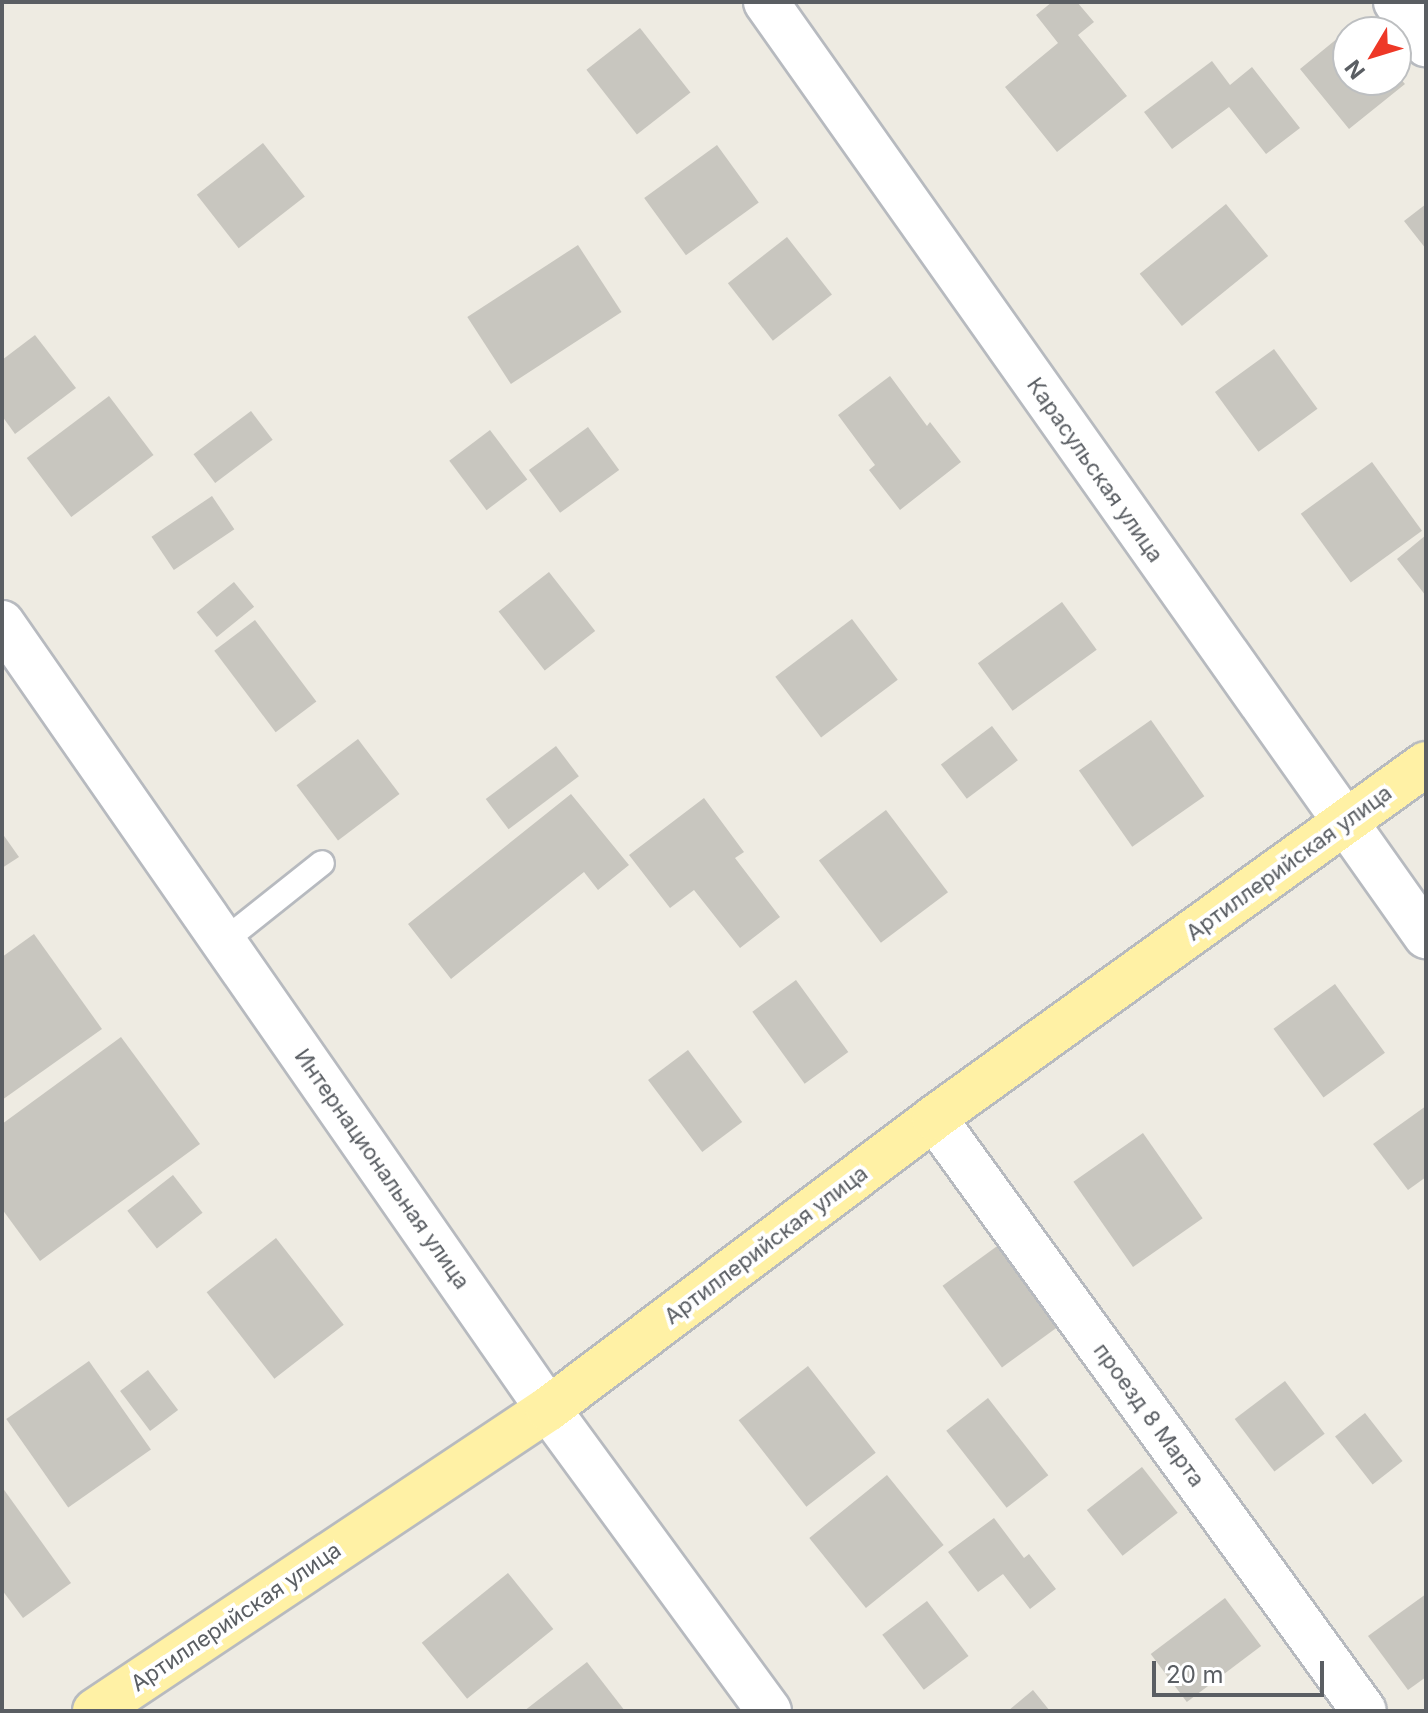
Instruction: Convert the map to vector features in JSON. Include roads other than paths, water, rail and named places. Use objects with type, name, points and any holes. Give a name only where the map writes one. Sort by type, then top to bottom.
[{"type":"main road","name":"Артиллерийская улица","points":[[95,1711],[548,1409],[934,1118],[1426,764]]},
{"type":"street","name":"Карасульская улица","points":[[766,2],[1426,936]]},
{"type":"street","points":[[1396,2],[1426,44]]},
{"type":"street","name":"Интернациональная улица","points":[[2,623],[548,1409],[769,1711]]},
{"type":"street","name":"проезд 8 Марта","points":[[934,1118],[1364,1711]]},
{"type":"lane","points":[[224,941],[322,863]]}]
